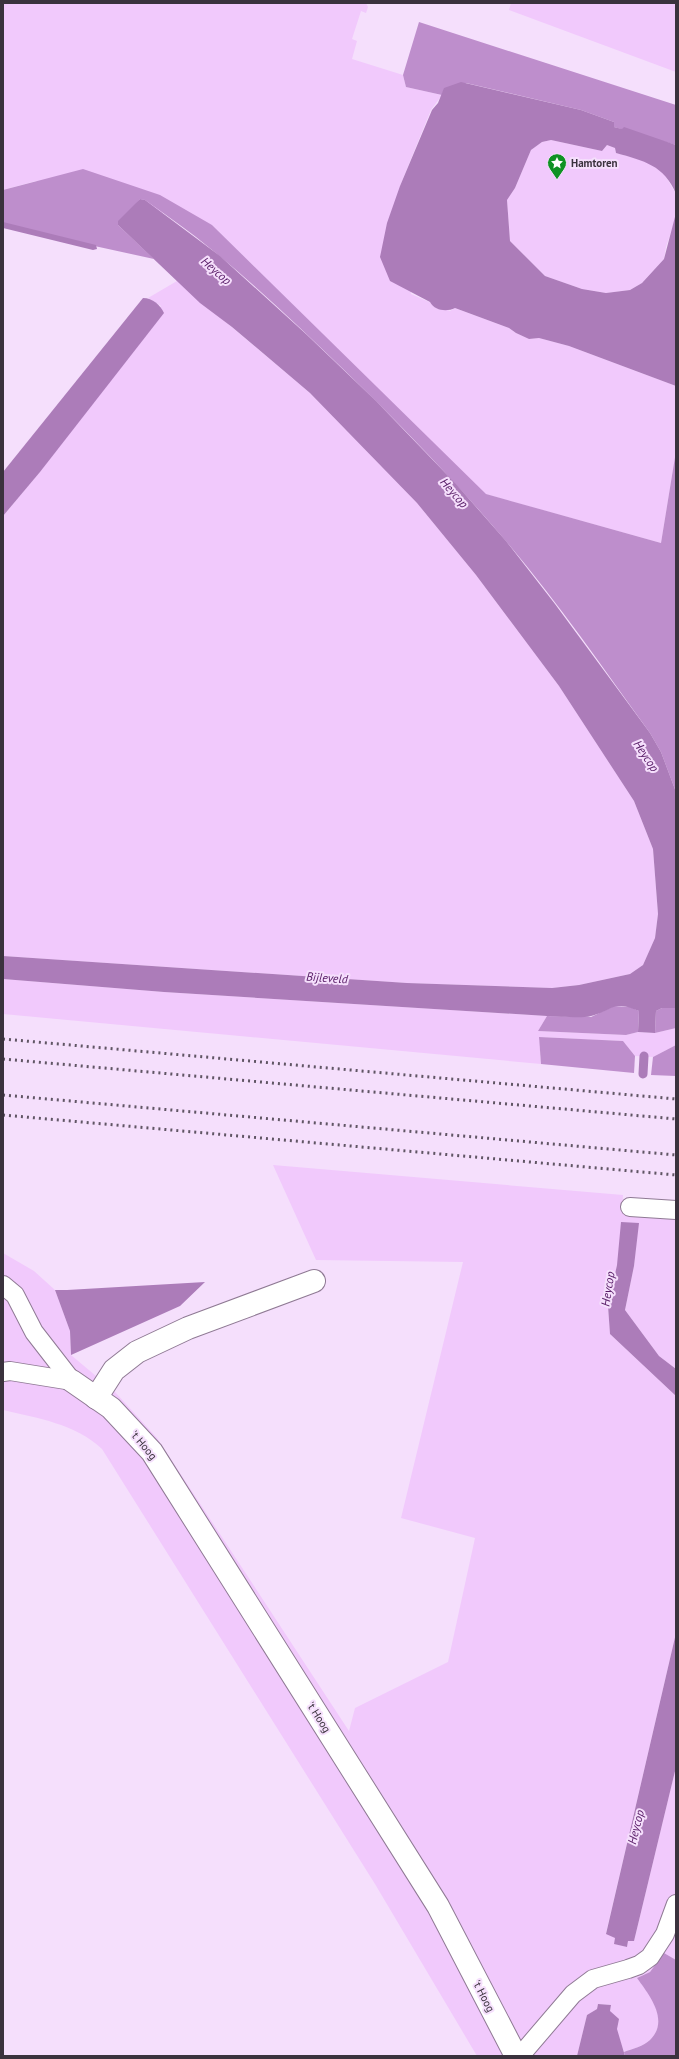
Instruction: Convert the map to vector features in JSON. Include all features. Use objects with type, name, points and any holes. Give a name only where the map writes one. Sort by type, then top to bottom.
[{"type":"street","points":[[96,1398],[114,1370],[137,1352],[188,1328],[314,1281]]},
{"type":"street","name":"'t Hoog","points":[[72,1381],[110,1408],[152,1452],[438,1906],[516,2056]]},
{"type":"lane","points":[[630,1207],[676,1210]]},
{"type":"lane","points":[[3,1285],[16,1295],[34,1332],[72,1381]]},
{"type":"lane","name":"'t Hoog","points":[[3,1372],[10,1371],[72,1381]]},
{"type":"lane","points":[[520,2056],[573,1994],[593,1979],[628,1969],[650,1957],[665,1934],[676,1904]]},
{"type":"shaded area","points":[[3,3],[366,3],[368,7],[366,13],[361,11],[352,39],[357,41],[352,59],[403,75],[406,87],[442,95],[431,110],[400,186],[411,294],[450,311],[455,308],[509,328],[529,339],[539,338],[569,346],[676,386],[676,451],[661,543],[485,494],[212,225],[36,181],[3,190]]},
{"type":"shaded area","points":[[511,3],[676,3],[676,72],[509,10]]},
{"type":"shaded area","points":[[419,22],[676,105],[676,145],[614,127],[614,122],[581,110],[466,83],[443,92],[442,95],[406,87],[403,75]]},
{"type":"shaded area","points":[[551,140],[602,151],[607,145],[615,148],[616,153],[646,161],[655,166],[665,175],[676,194],[675,220],[666,247],[664,259],[642,283],[630,290],[606,293],[582,289],[545,276],[510,241],[507,200],[515,188],[531,150],[542,142]]},
{"type":"shaded area","points":[[83,169],[160,195],[212,225],[486,494],[661,543],[676,451],[676,792],[661,752],[650,733],[561,611],[505,540],[426,452],[342,368],[307,334],[215,252],[145,200],[140,199],[118,225],[154,259],[3,226],[3,190]]},
{"type":"shaded area","points":[[177,281],[310,393],[417,503],[476,575],[559,686],[634,801],[653,849],[658,914],[655,938],[643,965],[630,974],[579,985],[552,988],[407,983],[3,956],[3,516],[40,472],[161,306],[148,298]]},
{"type":"shaded area","points":[[3,979],[164,992],[547,1016],[538,1031],[626,1035],[638,1032],[655,1033],[676,1028],[676,1045],[653,1057],[635,1056],[623,1041],[539,1037],[541,1064],[3,1014]]},
{"type":"shaded area","points":[[614,1006],[630,1007],[639,1011],[638,1032],[626,1035],[538,1031],[547,1016],[591,1017]]},
{"type":"shaded area","points":[[662,1008],[676,1008],[676,1028],[655,1033],[656,1011]]},
{"type":"shaded area","points":[[539,1037],[623,1041],[635,1056],[634,1073],[541,1064]]},
{"type":"shaded area","points":[[676,1045],[676,1076],[651,1075],[653,1057]]},
{"type":"shaded area","points":[[273,1165],[623,1195],[622,1213],[676,1218],[676,1369],[659,1356],[625,1310],[634,1266],[638,1223],[617,1265],[608,1306],[610,1334],[676,1396],[676,1633],[606,1933],[615,1938],[615,1944],[627,1947],[628,1941],[634,1941],[676,1767],[676,1960],[664,1953],[650,1972],[637,1978],[652,2000],[658,2016],[656,2032],[650,2040],[638,2047],[624,2052],[610,2011],[611,2005],[598,2004],[597,2009],[587,2015],[577,2056],[477,2056],[375,1884],[102,1449],[92,1440],[80,1433],[56,1423],[3,1410],[3,1253],[34,1271],[55,1290],[70,1331],[71,1355],[115,1392],[157,1438],[349,1731],[355,1708],[448,1662],[475,1538],[401,1518],[463,1262],[316,1260]]},
{"type":"shaded area","points":[[664,1953],[676,1960],[676,2056],[625,2056],[624,2052],[645,2044],[656,2032],[658,2016],[656,2008],[637,1978],[650,1972]]},
{"type":"water","points":[[461,82],[581,110],[614,122],[614,127],[622,129],[624,127],[676,145],[676,194],[666,176],[659,170],[644,162],[616,153],[615,148],[607,145],[602,151],[551,140],[542,142],[531,150],[515,188],[507,200],[510,241],[545,276],[582,289],[606,293],[630,290],[642,283],[664,259],[676,213],[676,386],[569,346],[539,338],[529,339],[509,328],[455,308],[448,310],[438,309],[430,302],[390,281],[380,257],[387,223],[400,186],[432,110],[438,103],[444,88]]},
{"type":"water","name":"Bijleveld","points":[[140,199],[145,200],[220,256],[306,334],[376,401],[455,483],[506,541],[555,604],[650,733],[661,752],[676,792],[676,1008],[662,1008],[656,1011],[655,1033],[638,1032],[639,1011],[623,1006],[614,1007],[591,1016],[569,1017],[164,992],[3,979],[3,956],[407,983],[552,988],[579,985],[630,974],[643,965],[655,938],[658,914],[653,849],[634,801],[559,686],[476,575],[417,503],[310,393],[232,327],[200,303],[118,225],[118,221]]},
{"type":"water","points":[[3,222],[96,245],[97,249],[93,250],[3,228]]},
{"type":"water","points":[[143,298],[156,302],[164,313],[40,472],[3,516],[3,472]]},
{"type":"water","points":[[621,1222],[639,1223],[634,1266],[625,1310],[659,1356],[676,1369],[676,1396],[610,1334],[608,1306],[617,1265]]},
{"type":"water","points":[[205,1282],[180,1306],[71,1355],[70,1331],[55,1290]]},
{"type":"water","points":[[676,1633],[676,1767],[634,1941],[628,1941],[627,1947],[614,1944],[615,1938],[606,1934]]},
{"type":"water","points":[[598,2004],[611,2005],[610,2011],[619,2019],[617,2029],[625,2056],[577,2056],[587,2015],[597,2009]]},
{"type":"waterway","name":"Heycop","points":[[643,1074],[644,1056]]},
{"type":"railway","points":[[3,1039],[676,1099]]},
{"type":"railway","points":[[3,1059],[676,1119]]},
{"type":"railway","points":[[3,1095],[676,1155]]},
{"type":"railway","points":[[3,1115],[676,1175]]},
{"type":"place","name":"Hamtoren","points":[[557,180]]}]
